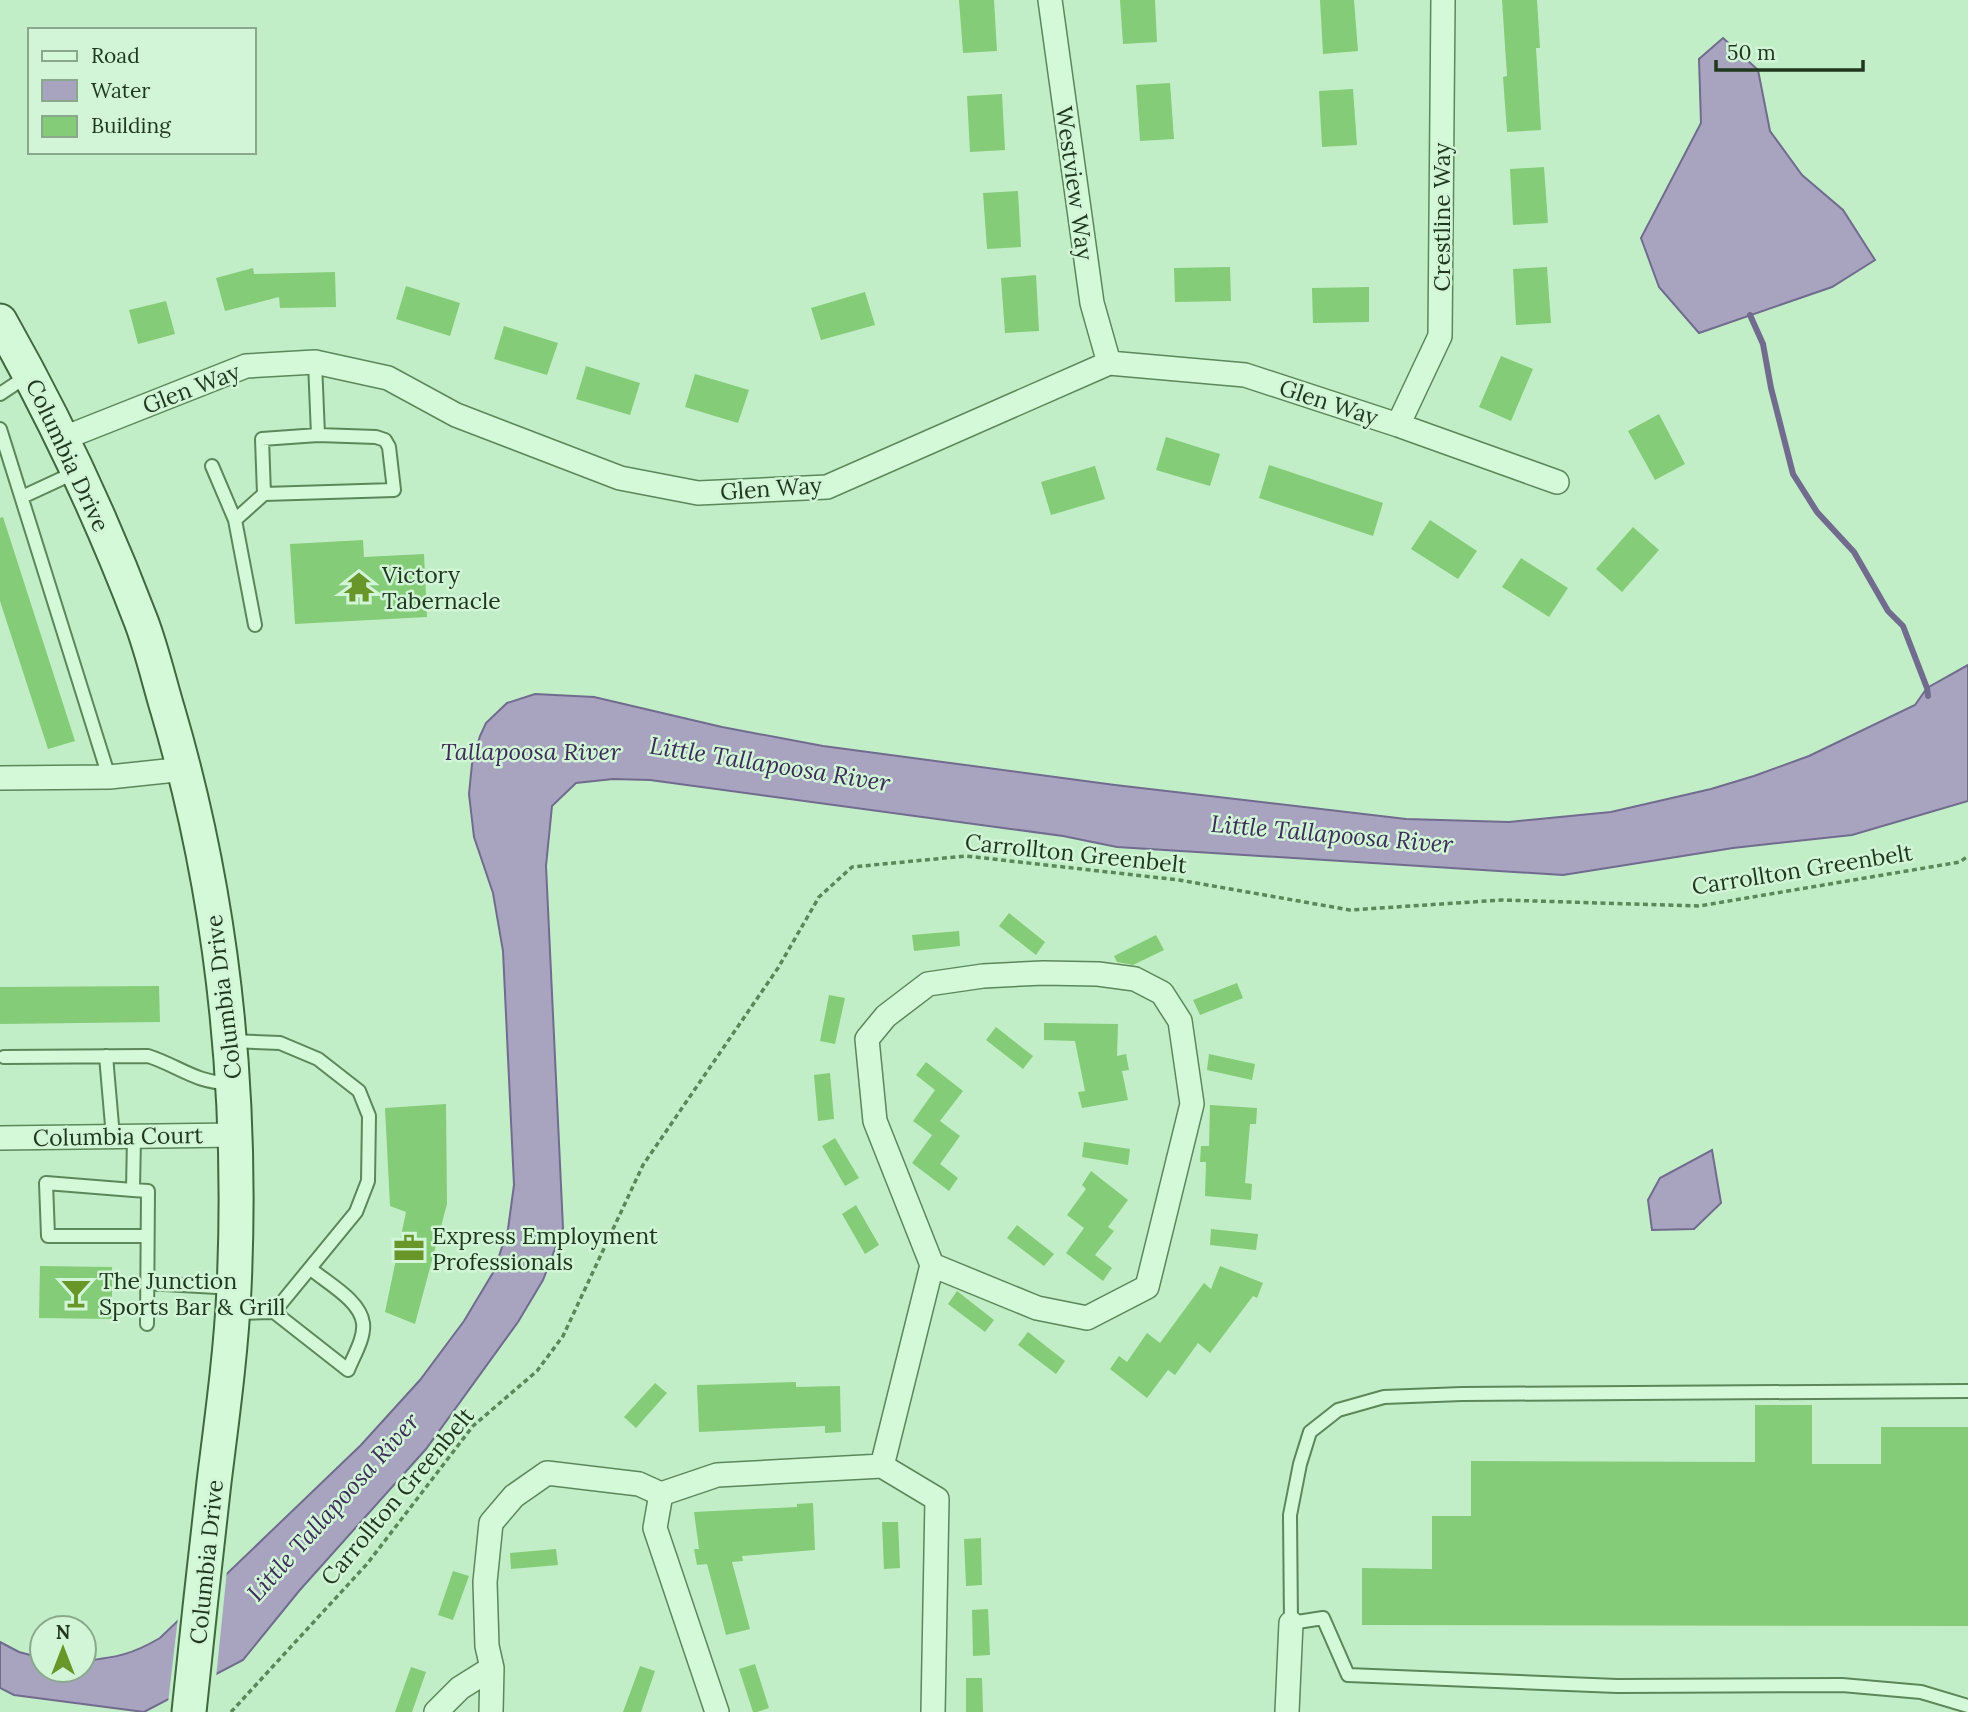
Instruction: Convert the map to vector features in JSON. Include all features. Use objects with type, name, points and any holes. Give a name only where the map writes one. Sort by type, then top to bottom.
[{"type":"main road","name":"Columbia Drive","points":[[0,321],[31,374],[79,470],[142,624],[185,769],[209,881],[230,1041],[237,1135],[233,1301],[189,1712]]},
{"type":"street","name":"Westview Way","points":[[1051,0],[1092,303],[1109,363]]},
{"type":"street","name":"Crestline Way","points":[[1398,425],[1440,336],[1443,0]]},
{"type":"street","name":"Glen Way","points":[[64,438],[246,366],[315,362],[388,378],[456,415],[620,478],[698,493],[827,487],[1109,363],[1245,375],[1398,425],[1557,482]]},
{"type":"street","points":[[0,778],[109,777],[185,769]]},
{"type":"street","points":[[882,1466],[932,1265],[875,1121],[867,1038],[886,1016],[928,984],[983,976],[1098,974],[1135,979],[1162,993],[1180,1021],[1192,1104],[1147,1287],[1087,1318],[1037,1308],[932,1265]]},
{"type":"street","name":"Columbia Court","points":[[0,1138],[237,1135]]},
{"type":"street","points":[[491,1712],[492,1668],[487,1646],[485,1582],[491,1523],[514,1496],[547,1473],[639,1484],[662,1494],[717,1475],[882,1466],[937,1499],[933,1712]]},
{"type":"street","points":[[662,1494],[655,1528],[717,1712]]},
{"type":"street","points":[[1287,1712],[1292,1623]]},
{"type":"street","points":[[436,1712],[460,1688],[492,1668]]},
{"type":"lane","points":[[315,362],[318,435]]},
{"type":"lane","points":[[0,394],[31,374]]},
{"type":"lane","points":[[0,429],[109,777]]},
{"type":"lane","points":[[235,520],[264,494],[394,490],[389,447],[385,440],[376,437],[318,435],[262,439],[264,494]]},
{"type":"lane","points":[[212,466],[235,520],[255,625]]},
{"type":"lane","points":[[22,497],[79,470]]},
{"type":"lane","points":[[230,1041],[280,1043],[318,1059],[359,1091],[369,1116],[368,1181],[356,1212],[274,1312]]},
{"type":"lane","points":[[106,1056],[133,1190]]},
{"type":"lane","points":[[4,1057],[148,1056],[167,1062],[199,1079],[233,1083]]},
{"type":"lane","points":[[147,1236],[47,1236],[46,1183],[148,1191],[147,1324]]},
{"type":"lane","points":[[147,1283],[274,1312],[348,1370],[363,1324],[355,1306],[311,1269]]},
{"type":"lane","points":[[1968,1391],[1462,1394],[1384,1397],[1338,1410],[1310,1432],[1300,1464],[1290,1515],[1292,1623],[1322,1618],[1348,1675],[1617,1686],[1842,1685],[1921,1692],[1968,1706]]},
{"type":"path","name":"Carrollton Greenbelt","points":[[231,1712],[367,1564],[473,1426],[537,1371],[563,1336],[643,1165],[778,968],[818,897],[852,867],[965,856],[1178,880],[1350,910],[1502,900],[1699,906],[1960,862],[1968,856]]},
{"type":"water","points":[[1723,38],[1758,70],[1770,131],[1802,175],[1843,210],[1875,260],[1832,287],[1699,333],[1659,287],[1641,238],[1701,123],[1699,59]]},
{"type":"water","name":"Tallapoosa River","points":[[1968,665],[1968,801],[1852,835],[1733,848],[1563,875],[1117,847],[1063,836],[650,780],[613,779],[576,783],[552,806],[546,866],[563,1228],[543,1280],[518,1322],[426,1449],[299,1591],[243,1660],[144,1712],[14,1695],[0,1688],[0,1642],[28,1654],[28,1684],[98,1684],[98,1659],[124,1654],[160,1638],[361,1445],[420,1380],[464,1321],[494,1271],[508,1229],[514,1185],[503,951],[493,893],[474,837],[469,794],[472,764],[480,736],[486,723],[507,703],[535,694],[594,697],[722,727],[823,746],[1115,785],[1406,819],[1509,822],[1611,812],[1711,789],[1754,776],[1809,756],[1915,705],[1927,688]]},
{"type":"water","points":[[1712,1150],[1721,1203],[1694,1229],[1652,1230],[1648,1200],[1660,1178]]},
{"type":"pier","points":[[227,1570],[216,1678],[168,1703],[178,1617]]},
{"type":"building","points":[[959,0],[994,0],[997,51],[963,53]]},
{"type":"building","points":[[1120,0],[1155,0],[1157,42],[1123,44]]},
{"type":"building","points":[[1320,0],[1354,0],[1358,51],[1323,54]]},
{"type":"building","points":[[1502,0],[1537,0],[1540,48],[1536,48],[1541,130],[1507,132],[1503,77],[1507,76]]},
{"type":"building","points":[[1170,83],[1174,139],[1140,141],[1136,85]]},
{"type":"building","points":[[1353,89],[1357,145],[1322,147],[1319,91]]},
{"type":"building","points":[[1002,94],[1005,150],[970,152],[967,96]]},
{"type":"building","points":[[1544,167],[1548,223],[1513,225],[1510,169]]},
{"type":"building","points":[[1018,191],[1021,247],[987,249],[983,193]]},
{"type":"building","points":[[1230,267],[1231,301],[1175,302],[1174,268]]},
{"type":"building","points":[[1547,267],[1551,323],[1516,325],[1513,269]]},
{"type":"building","points":[[253,268],[254,274],[335,272],[336,307],[280,308],[279,297],[225,311],[216,278]]},
{"type":"building","points":[[1036,275],[1039,331],[1005,333],[1001,278]]},
{"type":"building","points":[[406,286],[460,303],[450,336],[396,319]]},
{"type":"building","points":[[1369,287],[1369,322],[1313,323],[1312,288]]},
{"type":"building","points":[[865,292],[875,325],[821,340],[811,308]]},
{"type":"building","points":[[166,301],[175,334],[138,344],[129,310]]},
{"type":"building","points":[[504,326],[558,343],[547,375],[494,359]]},
{"type":"building","points":[[1501,356],[1533,369],[1511,421],[1479,407]]},
{"type":"building","points":[[586,366],[640,383],[630,415],[576,399]]},
{"type":"building","points":[[695,374],[749,390],[738,423],[685,407]]},
{"type":"building","points":[[1659,414],[1685,464],[1655,480],[1628,431]]},
{"type":"building","points":[[1166,437],[1220,454],[1210,486],[1156,470]]},
{"type":"building","points":[[1269,465],[1383,503],[1373,536],[1259,498]]},
{"type":"building","points":[[1095,466],[1105,499],[1051,515],[1041,482]]},
{"type":"building","points":[[3,517],[75,741],[48,749],[0,601],[0,518]]},
{"type":"building","points":[[1430,520],[1477,551],[1458,579],[1411,549]]},
{"type":"building","points":[[1633,527],[1659,550],[1622,592],[1596,569]]},
{"type":"building","name":"Victory Tabernacle","points":[[363,540],[364,557],[424,554],[427,617],[295,624],[290,544]]},
{"type":"building","points":[[1521,558],[1568,588],[1549,617],[1502,587]]},
{"type":"building","points":[[1009,913],[1045,942],[1036,955],[999,926]]},
{"type":"building","points":[[959,931],[960,946],[914,951],[912,935]]},
{"type":"building","points":[[1156,935],[1164,950],[1133,965],[1117,962],[1114,956]]},
{"type":"building","points":[[1237,983],[1243,998],[1200,1015],[1193,1000]]},
{"type":"building","points":[[159,986],[160,1022],[0,1024],[0,987]]},
{"type":"building","points":[[829,995],[845,998],[835,1044],[820,1041]]},
{"type":"building","points":[[1044,1023],[1118,1024],[1117,1056],[1126,1054],[1129,1070],[1122,1071],[1128,1100],[1082,1108],[1078,1092],[1085,1091],[1075,1041],[1044,1040]]},
{"type":"building","points":[[996,1027],[1033,1056],[1023,1069],[986,1040]]},
{"type":"building","points":[[1209,1054],[1255,1064],[1252,1080],[1207,1070]]},
{"type":"building","points":[[926,1062],[963,1091],[940,1121],[960,1136],[940,1164],[958,1178],[949,1191],[912,1163],[932,1135],[913,1121],[935,1090],[916,1075]]},
{"type":"building","points":[[830,1073],[834,1119],[818,1121],[814,1075]]},
{"type":"building","points":[[446,1104],[447,1204],[415,1324],[385,1312],[406,1212],[390,1206],[385,1108]]},
{"type":"building","points":[[1210,1105],[1257,1108],[1256,1124],[1250,1124],[1245,1183],[1252,1184],[1251,1200],[1205,1196],[1206,1162],[1200,1162],[1201,1146],[1209,1146]]},
{"type":"building","points":[[835,1138],[859,1178],[845,1186],[822,1146]]},
{"type":"building","points":[[1084,1142],[1130,1149],[1128,1165],[1082,1157]]},
{"type":"building","points":[[1091,1171],[1128,1200],[1108,1227],[1114,1231],[1095,1255],[1112,1268],[1103,1281],[1066,1253],[1084,1228],[1067,1215],[1086,1189],[1082,1185]]},
{"type":"building","points":[[856,1205],[879,1245],[865,1254],[842,1214]]},
{"type":"building","points":[[1017,1225],[1054,1254],[1044,1266],[1007,1238]]},
{"type":"building","points":[[1211,1229],[1258,1234],[1256,1250],[1210,1245]]},
{"type":"building","name":"The Junction Sports Bar & Grill","points":[[40,1266],[112,1267],[112,1319],[39,1318]]},
{"type":"building","points":[[1220,1266],[1263,1283],[1257,1298],[1253,1296],[1210,1353],[1198,1343],[1175,1375],[1168,1370],[1147,1398],[1110,1369],[1119,1356],[1127,1362],[1147,1333],[1160,1343],[1204,1283],[1211,1289]]},
{"type":"building","points":[[957,1291],[994,1320],[985,1332],[948,1304]]},
{"type":"building","points":[[1028,1332],[1065,1361],[1056,1374],[1018,1345]]},
{"type":"building","points":[[796,1382],[796,1387],[840,1386],[841,1432],[825,1433],[825,1426],[699,1432],[697,1385]]},
{"type":"building","points":[[655,1383],[667,1393],[636,1428],[624,1417]]},
{"type":"building","points":[[1755,1405],[1812,1405],[1812,1464],[1881,1464],[1881,1427],[1968,1427],[1968,1626],[1362,1625],[1362,1568],[1432,1569],[1432,1516],[1471,1516],[1471,1461],[1755,1462]]},
{"type":"building","points":[[813,1503],[815,1550],[742,1556],[743,1561],[732,1562],[750,1629],[726,1635],[707,1564],[697,1565],[694,1549],[699,1549],[694,1512],[797,1507],[797,1504]]},
{"type":"building","points":[[882,1522],[898,1522],[900,1568],[884,1569]]},
{"type":"building","points":[[981,1538],[982,1585],[966,1586],[964,1539]]},
{"type":"building","points":[[556,1549],[558,1565],[511,1569],[510,1553]]},
{"type":"building","points":[[453,1571],[469,1576],[453,1620],[438,1615]]},
{"type":"building","points":[[988,1609],[990,1655],[973,1656],[972,1610]]},
{"type":"building","points":[[755,1664],[769,1708],[753,1712],[739,1669]]},
{"type":"building","points":[[640,1666],[655,1671],[641,1712],[623,1712]]},
{"type":"building","points":[[411,1667],[426,1672],[412,1712],[395,1712]]},
{"type":"building","points":[[966,1678],[982,1678],[983,1712],[966,1712]]},
{"type":"waterway","points":[[1750,315],[1763,344],[1793,474],[1817,512],[1854,552],[1888,611],[1903,626],[1928,696]]},
{"type":"place","name":"Victory Tabernacle","points":[[359,587]]},
{"type":"place","name":"Express Employment Professionals","points":[[409,1248]]},
{"type":"place","name":"The Junction Sports Bar & Grill","points":[[76,1293]]},
{"type":"water label","name":"Little Tallapoosa River","points":[[770,764]]},
{"type":"water label","name":"Little Tallapoosa River","points":[[1332,834]]},
{"type":"water label","name":"Little Tallapoosa River","points":[[333,1507]]}]
